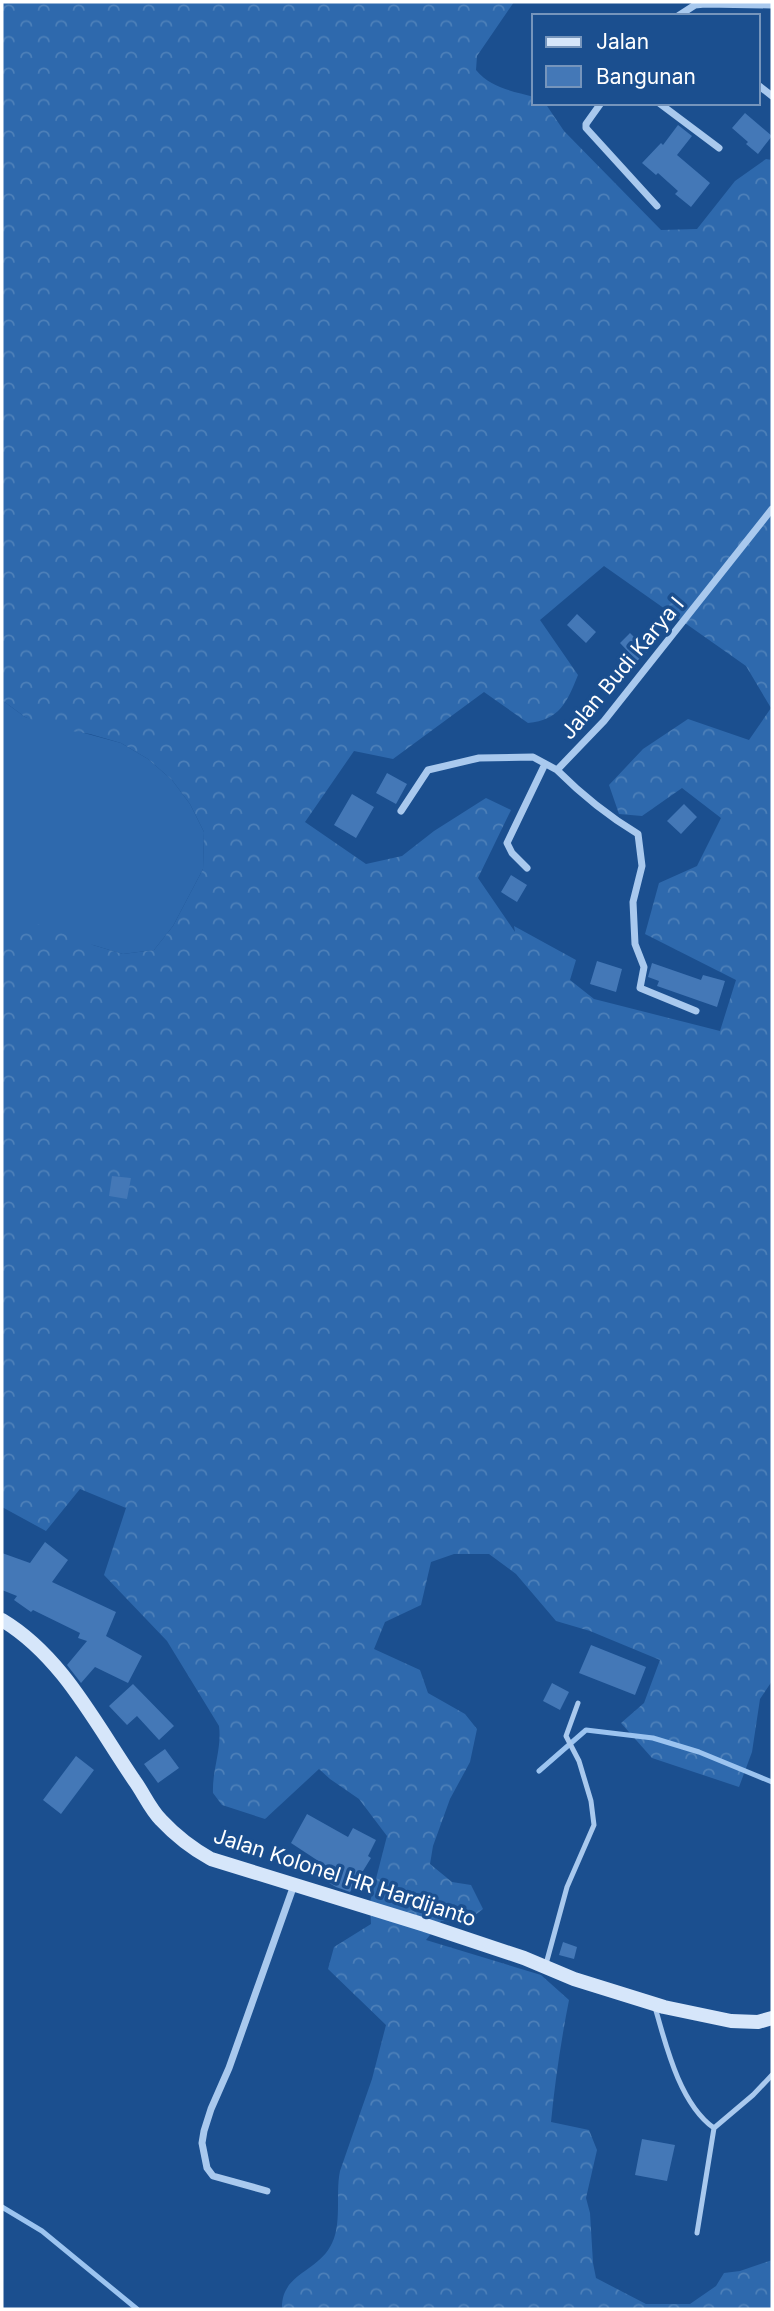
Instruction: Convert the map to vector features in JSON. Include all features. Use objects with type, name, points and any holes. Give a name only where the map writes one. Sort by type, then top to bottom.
[{"type":"main road","name":"Jalan Kolonel HR Hardijanto","points":[[2,1620],[23,1633],[53,1663],[91,1713],[159,1818],[211,1859],[425,1924],[574,1979],[654,2004],[731,2021],[758,2022],[772,2018]]},
{"type":"street","points":[[681,14],[695,5],[705,4],[772,5]]},
{"type":"street","points":[[600,105],[586,128],[657,206]]},
{"type":"street","points":[[662,105],[719,148]]},
{"type":"street","name":"Jalan Budi Karya I","points":[[401,811],[428,770],[479,758],[533,757],[557,770],[604,721],[772,509]]},
{"type":"street","points":[[527,868],[512,853],[507,843],[545,764]]},
{"type":"street","points":[[557,770],[579,792],[638,834],[642,866],[633,902],[635,944],[644,967],[640,989],[696,1012]]},
{"type":"street","points":[[267,2191],[213,2176],[207,2168],[202,2143],[211,2109],[229,2068],[294,1884]]},
{"type":"lane","points":[[546,1967],[567,1886],[594,1825],[591,1801],[566,1736],[578,1703]]},
{"type":"lane","points":[[654,2004],[682,2086],[698,2113],[714,2128]]},
{"type":"lane","points":[[697,2233],[714,2128],[772,2075]]},
{"type":"green space","points":[[2,2],[514,2],[477,56],[476,70],[495,85],[532,96],[532,105],[546,105],[564,131],[661,230],[697,229],[735,181],[766,159],[772,160],[772,1681],[760,1699],[752,1752],[739,1787],[652,1758],[621,1723],[644,1703],[660,1660],[590,1631],[556,1621],[516,1574],[489,1554],[454,1554],[431,1562],[421,1605],[385,1622],[374,1649],[420,1670],[428,1693],[465,1714],[477,1729],[470,1762],[450,1799],[433,1846],[430,1864],[452,1882],[471,1885],[483,1909],[466,1922],[441,1921],[426,1940],[541,1975],[569,2000],[551,2122],[589,2130],[597,2150],[586,2198],[590,2213],[596,2278],[646,2304],[690,2304],[716,2286],[724,2273],[740,2271],[772,2260],[772,2309],[282,2309],[287,2288],[324,2256],[334,2239],[338,2220],[340,2171],[372,2079],[386,2025],[328,1969],[334,1947],[371,1924],[370,1902],[387,1836],[359,1799],[319,1769],[265,1819],[222,1805],[213,1793],[219,1726],[167,1641],[104,1575],[126,1508],[80,1489],[46,1531],[2,1507],[2,937],[38,924],[123,954],[154,950],[173,926],[203,869],[204,832],[190,804],[172,780],[148,759],[121,743],[90,734],[53,728],[25,717],[2,700]],"holes":[[[604,566],[746,666],[771,708],[749,740],[688,719],[643,749],[609,785],[619,814],[642,816],[682,788],[721,818],[697,866],[659,883],[645,934],[736,980],[720,1031],[594,999],[570,980],[576,960],[514,926],[515,932],[478,878],[511,810],[486,798],[434,831],[402,856],[366,864],[305,822],[354,751],[393,759],[484,692],[528,723],[555,714],[566,701],[578,675],[540,620]]]},
{"type":"green space","points":[[2,700],[25,717],[121,743],[148,759],[172,780],[190,804],[204,832],[203,869],[173,926],[154,950],[123,954],[93,945],[2,937]]},
{"type":"building","points":[[745,113],[772,136],[758,154],[732,128]]},
{"type":"building","points":[[678,125],[692,136],[677,155],[710,183],[691,207],[675,194],[678,191],[658,173],[656,175],[642,163],[661,143],[663,145]]},
{"type":"building","points":[[577,614],[596,632],[586,643],[567,625]]},
{"type":"building","points":[[630,633],[648,651],[637,661],[620,643]]},
{"type":"building","points":[[387,773],[407,784],[396,804],[376,793]]},
{"type":"building","points":[[352,794],[374,807],[356,838],[334,825]]},
{"type":"building","points":[[684,804],[697,817],[681,834],[667,821]]},
{"type":"building","points":[[511,875],[527,885],[517,902],[501,892]]},
{"type":"building","points":[[597,961],[622,969],[616,992],[590,984]]},
{"type":"building","points":[[652,963],[701,980],[703,975],[725,981],[717,1007],[657,986],[659,981],[648,977]]},
{"type":"building","points":[[112,1176],[131,1178],[127,1199],[109,1196]]},
{"type":"building","points":[[45,1542],[68,1560],[52,1582],[116,1612],[106,1636],[142,1656],[128,1683],[95,1667],[81,1683],[67,1665],[87,1641],[78,1638],[80,1633],[33,1610],[31,1612],[14,1600],[17,1596],[2,1590],[2,1553],[30,1563]]},
{"type":"building","points":[[591,1645],[646,1667],[635,1695],[579,1673]]},
{"type":"building","points":[[552,1683],[569,1692],[560,1710],[543,1701]]},
{"type":"building","points":[[133,1684],[174,1726],[159,1740],[137,1716],[127,1725],[109,1706]]},
{"type":"building","points":[[165,1749],[179,1768],[158,1783],[144,1764]]},
{"type":"building","points":[[76,1756],[94,1770],[61,1814],[43,1800]]},
{"type":"building","points":[[307,1814],[348,1837],[353,1828],[376,1840],[368,1856],[371,1858],[350,1892],[322,1879],[329,1868],[291,1843]]},
{"type":"building","points":[[563,1942],[577,1947],[574,1959],[559,1955]]},
{"type":"building","points":[[642,2139],[675,2145],[667,2181],[635,2175]]},
{"type":"waterway","points":[[539,1771],[586,1730],[653,1738],[699,1752],[772,1782]]},
{"type":"waterway","points":[[2,2207],[42,2231],[137,2309]]}]
